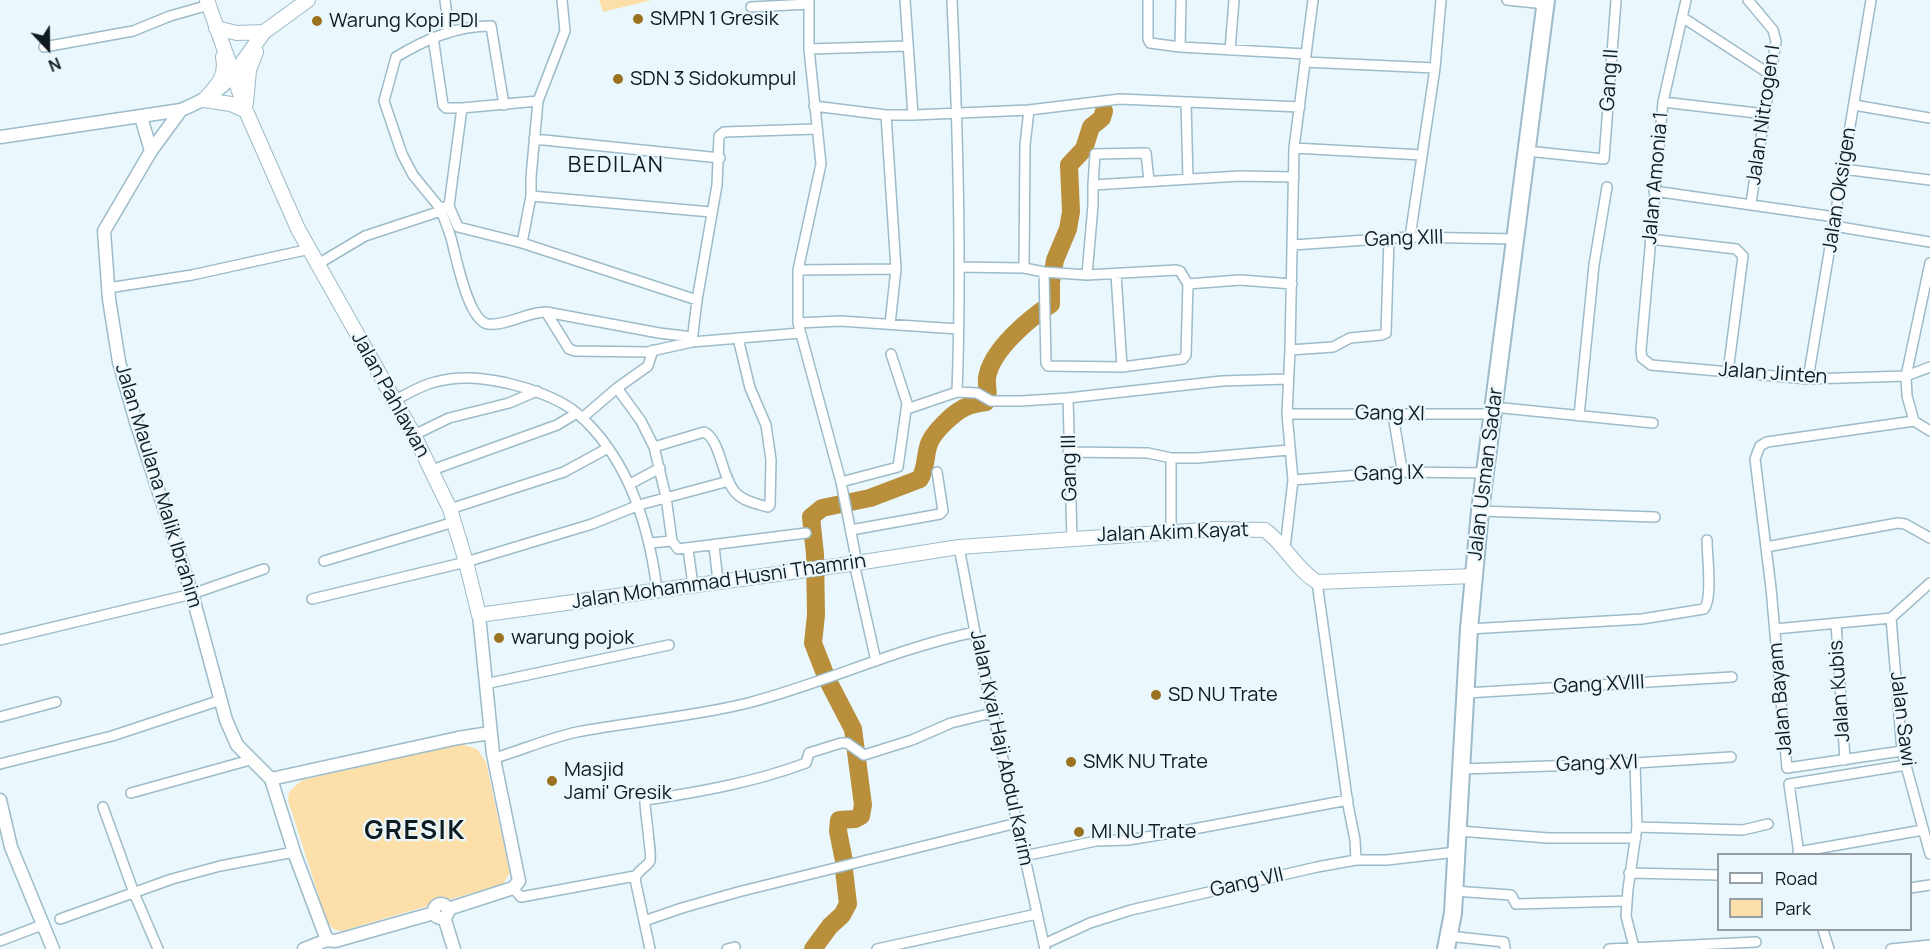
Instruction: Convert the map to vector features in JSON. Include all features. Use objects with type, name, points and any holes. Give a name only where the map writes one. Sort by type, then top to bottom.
[{"type":"highway","name":"Jalan Usman Sadar","points":[[1447,942],[1453,913],[1463,769],[1469,628],[1480,511],[1546,2]]},
{"type":"main road","points":[[234,75],[264,32],[308,0]]},
{"type":"main road","points":[[204,100],[220,83],[224,73],[216,28],[208,2]]},
{"type":"main road","points":[[216,28],[237,33],[264,32]]},
{"type":"main road","name":"Jalan Pahlawan","points":[[216,28],[246,111],[298,229],[432,470],[452,516],[479,615]]},
{"type":"main road","points":[[204,100],[231,104],[246,111],[250,64],[264,32]]},
{"type":"main road","name":"Jalan Akim Kayat","points":[[959,547],[1218,529],[1262,530],[1285,548],[1309,577],[1317,582]]},
{"type":"main road","name":"Jalan Mohammad Husni Thamrin","points":[[479,615],[959,547]]},
{"type":"main road","points":[[1317,582],[1474,576]]},
{"type":"street","points":[[445,0],[449,32]]},
{"type":"street","points":[[522,243],[531,196],[538,101],[565,31],[562,0]]},
{"type":"street","points":[[905,0],[913,115]]},
{"type":"street","points":[[952,0],[958,267],[957,392]]},
{"type":"street","points":[[1148,0],[1148,42],[1180,47],[1435,68]]},
{"type":"street","points":[[1180,47],[1181,0]]},
{"type":"street","points":[[1230,50],[1234,0]]},
{"type":"street","points":[[1285,548],[1293,480],[1287,414],[1294,148],[1313,0]]},
{"type":"street","points":[[1410,237],[1435,68],[1441,0]]},
{"type":"street","points":[[1507,0],[1546,2]]},
{"type":"street","name":"Gang II","points":[[1527,151],[1604,159],[1616,0]]},
{"type":"street","points":[[1693,0],[1684,8],[1771,75]]},
{"type":"street","name":"Jalan Nitrogen I","points":[[1748,0],[1773,30],[1775,36],[1751,203]]},
{"type":"street","points":[[1863,0],[1870,4]]},
{"type":"street","points":[[44,47],[133,31],[208,2]]},
{"type":"street","points":[[751,7],[809,2],[809,49],[821,164],[798,270],[799,328],[841,482],[876,661]]},
{"type":"street","name":"Jalan Oksigen","points":[[1808,379],[1870,4]]},
{"type":"street","name":"Jalan Amonia 1","points":[[1642,358],[1663,102],[1684,8]]},
{"type":"street","points":[[504,105],[491,26],[449,32],[396,57],[384,101],[402,154],[413,175],[444,208],[458,227],[522,243],[697,300]]},
{"type":"street","points":[[433,38],[443,105],[446,108],[538,101]]},
{"type":"street","points":[[809,49],[907,46]]},
{"type":"street","points":[[0,137],[182,110],[204,100],[223,87],[234,75]]},
{"type":"street","points":[[814,106],[886,115],[1029,110],[1120,99],[1300,107]]},
{"type":"street","points":[[1186,102],[1188,179]]},
{"type":"street","points":[[1663,102],[1765,114]]},
{"type":"street","points":[[1854,105],[1930,118]]},
{"type":"street","points":[[462,108],[444,208],[462,282],[478,319],[485,324],[497,324],[536,312],[546,312],[692,340]]},
{"type":"street","name":"Jalan Maulana Malik Ibrahim","points":[[182,110],[151,151],[104,231],[108,288],[119,362],[192,594],[226,720],[237,745],[271,779]]},
{"type":"street","points":[[1024,268],[1025,145],[1029,110]]},
{"type":"street","points":[[886,115],[896,269],[890,324]]},
{"type":"street","points":[[141,117],[151,151]]},
{"type":"street","points":[[692,340],[720,158],[719,135],[724,132],[816,129]]},
{"type":"street","points":[[534,139],[720,158]]},
{"type":"street","points":[[1294,148],[1422,155]]},
{"type":"street","points":[[1087,275],[1095,154],[1146,153],[1149,181]]},
{"type":"street","points":[[1843,169],[1930,180]]},
{"type":"street","points":[[1093,185],[1240,176],[1294,177]]},
{"type":"street","points":[[1579,416],[1594,265],[1607,188]]},
{"type":"street","points":[[1654,190],[1751,203],[1930,242]]},
{"type":"street","points":[[531,196],[711,212]]},
{"type":"street","points":[[318,264],[365,236],[444,208]]},
{"type":"street","name":"Gang XIII","points":[[1293,245],[1410,237],[1515,239]]},
{"type":"street","points":[[1290,350],[1333,346],[1350,338],[1386,333],[1389,239]]},
{"type":"street","points":[[1650,239],[1736,249],[1741,252],[1743,256],[1728,372]]},
{"type":"street","points":[[108,288],[192,274],[310,249]]},
{"type":"street","points":[[1930,262],[1906,376],[1907,396],[1914,421],[1930,431]]},
{"type":"street","points":[[958,267],[1024,268],[1087,275],[1180,271],[1188,284],[1185,358],[1122,367],[1048,366],[1046,363],[1044,272]]},
{"type":"street","points":[[798,270],[896,269]]},
{"type":"street","points":[[1116,274],[1122,367]]},
{"type":"street","points":[[1188,284],[1240,280],[1292,284]]},
{"type":"street","points":[[546,312],[572,350],[647,352],[692,340],[738,338],[840,321],[958,329]]},
{"type":"street","points":[[654,447],[704,432],[708,433],[713,439],[729,481],[737,494],[749,502],[768,507],[770,505],[771,460],[766,425],[750,388],[738,338]]},
{"type":"street","points":[[432,470],[580,415],[648,366],[653,350]]},
{"type":"street","points":[[841,482],[898,466],[907,409],[891,354]]},
{"type":"street","name":"Jalan Jinten","points":[[1642,358],[1651,365],[1808,379],[1906,376],[1930,367]]},
{"type":"street","points":[[393,401],[435,382],[471,377],[513,384],[537,391],[580,415],[608,448],[630,484],[650,543],[657,590]]},
{"type":"street","points":[[907,409],[957,392],[977,393],[991,401],[1068,398],[1222,381],[1288,379]]},
{"type":"street","points":[[617,388],[641,422],[654,447],[666,497],[672,542],[678,549],[806,533]]},
{"type":"street","points":[[414,435],[449,418],[509,404],[537,391]]},
{"type":"street","name":"Gang III","points":[[1068,398],[1072,538]]},
{"type":"street","name":"Gang XI","points":[[1287,414],[1391,413],[1393,415],[1493,411],[1653,423]]},
{"type":"street","points":[[1393,415],[1402,469],[1398,472]]},
{"type":"street","name":"Jalan Bayam","points":[[1845,760],[1787,768],[1775,629],[1755,459],[1760,446],[1767,442],[1914,421]]},
{"type":"street","points":[[324,561],[452,516],[564,472],[608,448]]},
{"type":"street","points":[[1068,452],[1148,453],[1171,458],[1197,458],[1289,450]]},
{"type":"street","points":[[1171,458],[1171,532]]},
{"type":"street","points":[[630,484],[660,468]]},
{"type":"street","points":[[851,530],[940,514],[943,511],[937,472]]},
{"type":"street","name":"Gang IX","points":[[1293,480],[1398,472],[1485,473]]},
{"type":"street","points":[[312,599],[466,562],[592,524],[639,505],[729,481]]},
{"type":"street","points":[[1480,511],[1656,517]]},
{"type":"street","points":[[1766,547],[1898,523],[1905,524],[1930,538]]},
{"type":"street","points":[[1469,628],[1642,619],[1704,609],[1708,605],[1709,594],[1707,540]]},
{"type":"street","points":[[650,543],[672,542]]},
{"type":"street","points":[[714,546],[718,581]]},
{"type":"street","name":"Jalan Kyai Haji Abdul Karim","points":[[959,547],[992,713],[1045,947]]},
{"type":"street","points":[[688,549],[693,585]]},
{"type":"street","points":[[0,640],[192,594],[264,569]]},
{"type":"street","points":[[1317,582],[1356,860]]},
{"type":"street","points":[[1775,629],[1891,618],[1930,583]]},
{"type":"street","name":"Jalan Pahlawan","points":[[479,615],[490,733],[519,877],[517,885],[513,888]]},
{"type":"street","name":"Jalan Sawi","points":[[1891,618],[1902,751],[1930,854]]},
{"type":"street","name":"Jalan Kubis","points":[[1836,623],[1845,760]]},
{"type":"street","points":[[495,758],[576,733],[684,716],[746,703],[934,641],[975,632]]},
{"type":"street","points":[[485,684],[669,645]]},
{"type":"street","name":"Gang XVIII","points":[[1466,693],[1732,677]]},
{"type":"street","points":[[0,764],[112,736],[221,700]]},
{"type":"street","points":[[0,717],[56,702]]},
{"type":"street","points":[[304,949],[327,940],[335,940],[442,913],[513,888],[521,897],[635,876],[650,862],[651,857],[646,829],[646,800],[693,793],[780,773],[806,763],[809,753],[841,743],[847,743],[862,755],[912,740],[951,723],[992,713]]},
{"type":"street","points":[[327,940],[294,852],[271,779],[490,733]]},
{"type":"street","points":[[1845,760],[1902,751]]},
{"type":"street","name":"Gang XVI","points":[[1463,769],[1731,758]]},
{"type":"street","points":[[131,793],[250,760]]},
{"type":"street","points":[[1634,947],[1626,916],[1629,873],[1637,827],[1635,763]]},
{"type":"street","points":[[1906,765],[1789,784],[1799,853],[1923,830]]},
{"type":"street","points":[[0,800],[8,838],[53,949]]},
{"type":"street","points":[[1024,856],[1096,841],[1128,840],[1348,800]]},
{"type":"street","points":[[103,807],[134,893],[158,949]]},
{"type":"street","points":[[644,921],[681,908],[1017,823]]},
{"type":"street","points":[[1637,827],[1743,831],[1768,824]]},
{"type":"street","points":[[1459,831],[1548,838],[1636,838]]},
{"type":"street","points":[[60,919],[172,879],[220,866],[294,852]]},
{"type":"street","name":"Gang VII","points":[[1045,947],[1090,923],[1131,910],[1317,867],[1356,860],[1387,860],[1456,852]]},
{"type":"street","points":[[1629,873],[1717,875]]},
{"type":"street","points":[[635,876],[651,949]]},
{"type":"street","points":[[1912,888],[1930,885]]},
{"type":"street","points":[[1454,891],[1510,896],[1516,904],[1627,901]]},
{"type":"street","points":[[442,913],[454,949]]},
{"type":"street","points":[[877,949],[1037,914]]},
{"type":"street","points":[[0,941],[42,925]]},
{"type":"street","points":[[1823,931],[1829,949]]},
{"type":"street","points":[[1447,942],[1504,942],[1505,949]]},
{"type":"street","points":[[1609,949],[1755,942]]},
{"type":"street","points":[[1892,949],[1930,945]]},
{"type":"green space","points":[[599,0],[652,0],[603,12]]},
{"type":"green space","points":[[461,744],[477,749],[486,762],[510,873],[503,884],[342,931],[334,929],[326,919],[288,800],[289,792],[302,780]]},
{"type":"waterway","points":[[813,949],[830,926],[842,915],[848,904],[845,866],[838,831],[839,820],[855,819],[861,816],[863,805],[853,729],[827,679],[813,643],[816,615],[815,554],[811,517],[822,508],[870,498],[920,479],[930,441],[939,429],[950,417],[963,409],[986,402],[990,367],[1003,346],[1032,318],[1051,304],[1051,282],[1055,260],[1068,229],[1071,212],[1069,165],[1084,149],[1091,127],[1102,118],[1104,111]]},
{"type":"place","name":"SMPN 1 Gresik","points":[[638,19]]},
{"type":"place","name":"Warung Kopi PDI","points":[[317,21]]},
{"type":"place","name":"SDN 3 Sidokumpul","points":[[618,79]]},
{"type":"place","name":"warung pojok","points":[[499,638]]},
{"type":"place","name":"SD NU Trate","points":[[1156,695]]},
{"type":"place","name":"SMK NU Trate","points":[[1071,762]]},
{"type":"place","name":"Masjid Jami' Gresik","points":[[552,781]]},
{"type":"place","name":"MI NU Trate","points":[[1079,832]]},
{"type":"district","name":"BEDILAN","points":[[616,166]]},
{"type":"district","name":"GRESIK","points":[[415,832]]}]
